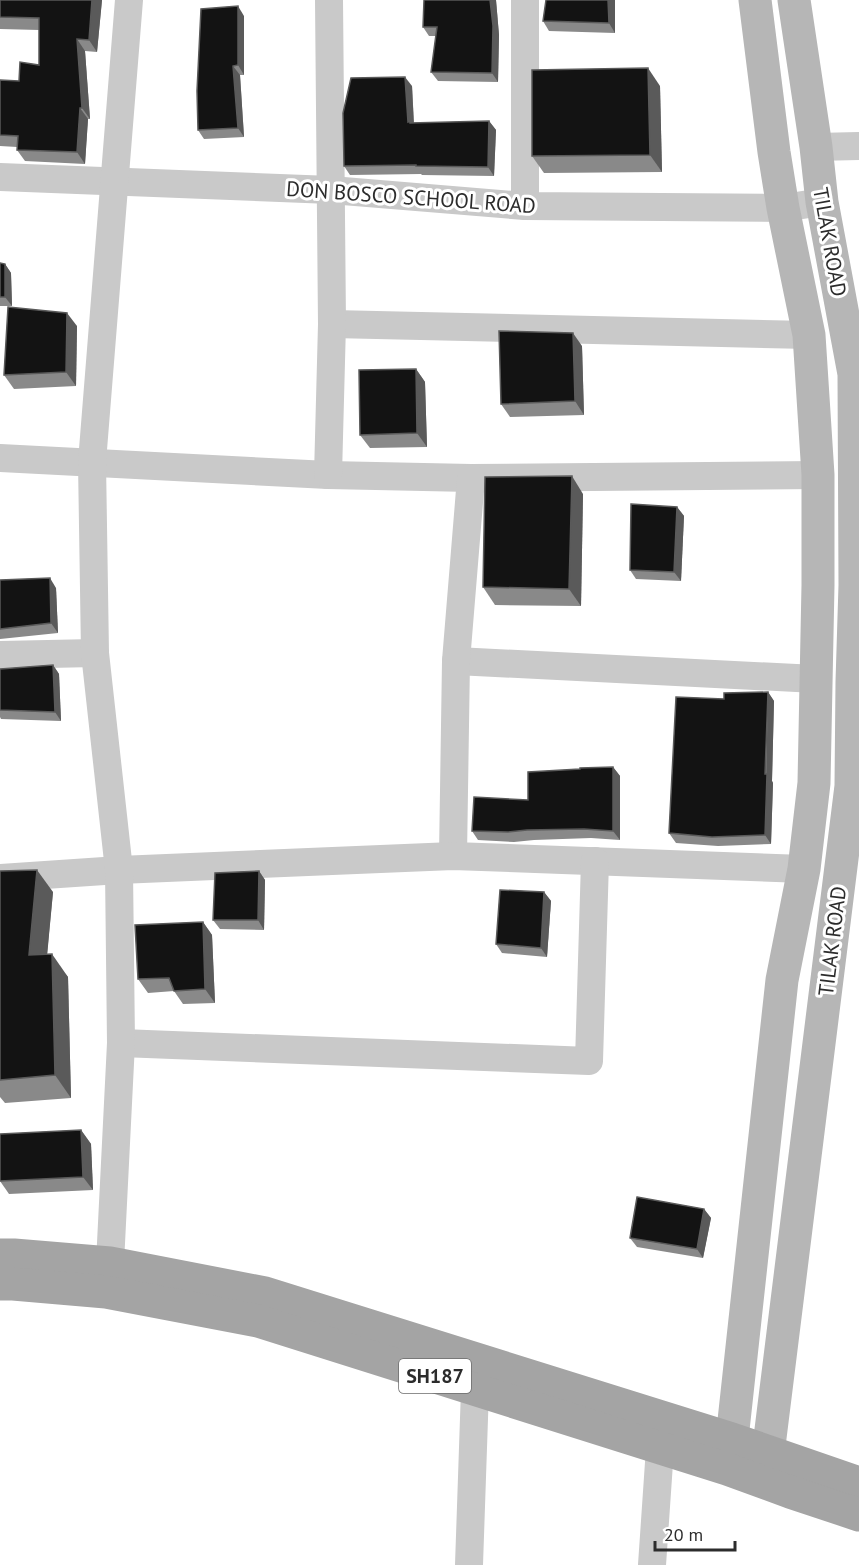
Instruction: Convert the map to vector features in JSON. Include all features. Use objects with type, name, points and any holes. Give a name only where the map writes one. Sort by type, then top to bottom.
[{"type":"main road","name":"SH187","points":[[0,1255],[110,1263],[265,1293],[766,1467],[859,1515]]},
{"type":"main road","name":"SH187","points":[[0,1284],[106,1292],[258,1321],[660,1448],[729,1454]]},
{"type":"main road","name":"SH187","points":[[766,1467],[859,1483]]},
{"type":"street","points":[[110,1263],[121,1043],[119,870],[95,653],[92,462],[129,0]]},
{"type":"street","points":[[328,475],[332,324],[329,0]]},
{"type":"street","points":[[525,0],[525,206]]},
{"type":"street","name":"TILAK ROAD","points":[[729,1454],[782,980],[804,869],[814,783],[818,585],[818,475],[809,335],[783,208],[755,0]]},
{"type":"street","name":"TILAK ROAD","points":[[766,1467],[855,760],[852,682],[857,585],[856,374],[822,202],[794,0]]},
{"type":"street","points":[[816,147],[859,146]]},
{"type":"street","name":"DON BOSCO SCHOOL ROAD","points":[[0,177],[331,190],[525,206],[783,208],[822,202]]},
{"type":"street","points":[[332,324],[809,335]]},
{"type":"street","points":[[0,458],[328,475],[471,478],[818,475]]},
{"type":"street","points":[[453,856],[456,661],[471,478]]},
{"type":"street","points":[[818,585],[857,585]]},
{"type":"street","points":[[0,655],[95,653]]},
{"type":"street","points":[[456,661],[816,679]]},
{"type":"street","points":[[0,878],[119,870],[453,856],[804,869]]},
{"type":"street","points":[[121,1043],[589,1061],[596,861]]},
{"type":"street","points":[[469,1565],[475,1389]]},
{"type":"street","points":[[652,1565],[660,1448]]},
{"type":"building","points":[[0,0],[92,0],[89,40],[77,39],[82,108],[80,108],[77,152],[17,150],[18,136],[0,135],[0,80],[19,81],[20,62],[39,65],[39,18],[0,17]]},
{"type":"building","points":[[424,0],[490,0],[493,26],[492,73],[431,72],[437,27],[423,27]]},
{"type":"building","points":[[546,0],[608,0],[609,23],[543,21]]},
{"type":"building","points":[[238,6],[238,65],[233,66],[238,128],[198,130],[197,91],[201,9]]},
{"type":"building","points":[[648,68],[650,155],[532,156],[532,70]]},
{"type":"building","points":[[405,77],[408,122],[489,121],[488,167],[344,166],[343,113],[351,78]]},
{"type":"building","points":[[0,263],[5,264],[5,297],[0,297]]},
{"type":"building","points":[[8,307],[67,313],[66,372],[4,375]]},
{"type":"building","points":[[499,331],[573,333],[575,401],[501,404]]},
{"type":"building","points":[[416,369],[417,433],[360,435],[359,370]]},
{"type":"building","points":[[572,476],[569,589],[483,587],[485,477]]},
{"type":"building","points":[[631,504],[677,507],[674,572],[630,570]]},
{"type":"building","points":[[50,578],[51,623],[0,629],[0,580]]},
{"type":"building","points":[[53,665],[55,712],[0,710],[0,669]]},
{"type":"building","points":[[768,692],[765,835],[712,837],[669,833],[676,697],[724,699],[724,693]]},
{"type":"building","points":[[613,767],[613,831],[584,829],[472,831],[474,797],[528,800],[528,772]]},
{"type":"building","points":[[37,870],[29,955],[52,954],[55,1075],[0,1080],[0,871]]},
{"type":"building","points":[[259,871],[258,920],[213,920],[215,873]]},
{"type":"building","points":[[500,890],[544,892],[541,948],[496,944]]},
{"type":"building","points":[[203,922],[205,989],[174,991],[169,978],[138,979],[135,925]]},
{"type":"building","points":[[81,1130],[83,1177],[0,1181],[0,1134]]},
{"type":"building","points":[[637,1197],[704,1209],[697,1249],[630,1238]]}]
